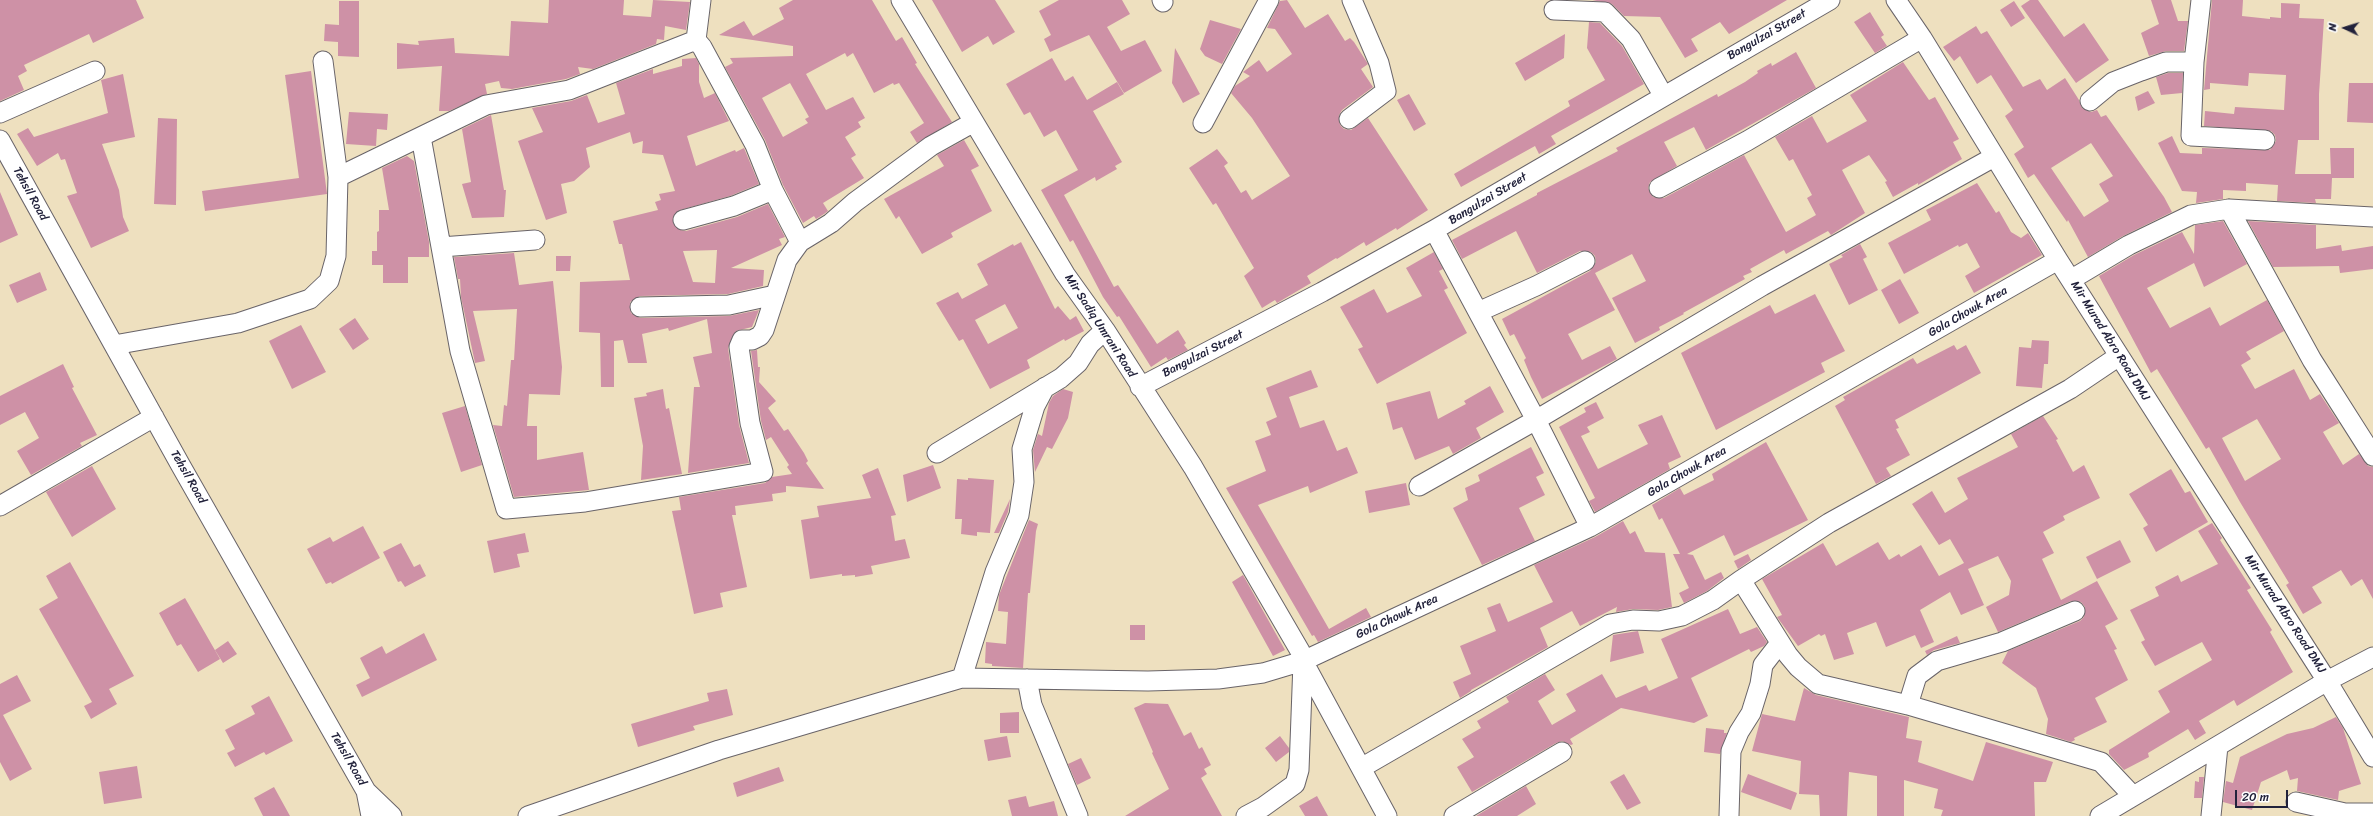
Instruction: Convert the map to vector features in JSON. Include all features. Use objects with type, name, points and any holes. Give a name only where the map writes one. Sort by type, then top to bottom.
[{"type":"street","points":[[701,0],[696,40],[702,47],[755,145],[773,190],[800,242]]},
{"type":"street","name":"Mir Sadiq Umrani Road","points":[[901,0],[1065,274],[1105,330],[1140,387],[1193,467],[1302,656],[1386,816]]},
{"type":"street","points":[[1204,123],[1269,0]]},
{"type":"street","points":[[1350,119],[1386,92],[1379,62],[1352,0]]},
{"type":"street","name":"Bangulzai Street","points":[[1140,387],[1322,292],[1434,230],[1663,95],[1830,0]]},
{"type":"street","name":"Mir Murad Abro Road DMJ","points":[[1896,0],[1922,38],[2058,260],[2072,279],[2119,356],[2327,681],[2373,757]]},
{"type":"street","points":[[2201,0],[2194,62],[2191,136],[2265,140]]},
{"type":"street","points":[[1554,10],[1605,12],[1631,39],[1663,95]]},
{"type":"street","points":[[1659,188],[1746,141],[1922,38]]},
{"type":"street","points":[[338,177],[486,105],[569,90],[696,40]]},
{"type":"street","points":[[114,345],[238,322],[310,299],[329,281],[336,256],[338,177],[323,61]]},
{"type":"street","points":[[2090,101],[2113,82],[2141,71],[2166,62],[2194,62]]},
{"type":"street","points":[[0,113],[95,72]]},
{"type":"street","points":[[421,137],[460,351],[506,508],[585,502],[644,490],[763,472],[750,423],[739,347],[742,340],[752,340],[760,336],[787,260],[800,242],[831,223],[855,202],[931,146],[974,122]]},
{"type":"street","name":"Tehsil Road","points":[[0,140],[154,417],[366,790],[372,816]]},
{"type":"street","points":[[1419,486],[1536,420],[1762,286],[1994,157]]},
{"type":"street","points":[[683,220],[734,206],[773,190]]},
{"type":"street","points":[[2072,279],[2129,245],[2191,215],[2229,209],[2373,217]]},
{"type":"street","points":[[2229,209],[2312,360],[2373,456]]},
{"type":"street","points":[[1434,230],[1536,420],[1590,527]]},
{"type":"street","points":[[441,247],[535,240]]},
{"type":"street","name":"Gola Chowk Area","points":[[528,816],[719,750],[962,678],[1148,681],[1218,679],[1263,673],[1590,527],[2058,260]]},
{"type":"street","points":[[1478,312],[1536,286],[1585,261]]},
{"type":"street","points":[[640,306],[729,305],[775,295]]},
{"type":"street","points":[[937,453],[1061,378],[1078,364],[1090,344],[1105,330]]},
{"type":"street","points":[[1361,768],[1610,624],[1633,620],[1659,622],[1682,616],[1713,600],[1829,523],[2070,389],[2119,356]]},
{"type":"street","points":[[962,678],[995,572],[1019,516],[1024,482],[1022,449],[1035,406],[1045,387]]},
{"type":"street","points":[[0,506],[154,417]]},
{"type":"street","points":[[1741,580],[1780,643],[1798,667],[1818,684],[1908,705],[2100,762],[2133,796]]},
{"type":"street","points":[[1908,705],[1917,676],[1937,661],[2002,642],[2075,611]]},
{"type":"street","points":[[1729,816],[1731,750],[1739,732],[1751,713],[1760,684],[1763,665],[1780,643]]},
{"type":"street","points":[[1246,816],[1263,807],[1295,784],[1299,770],[1302,656]]},
{"type":"street","points":[[2100,816],[2327,681],[2373,657]]},
{"type":"street","points":[[1027,679],[1034,711],[1078,816]]},
{"type":"street","points":[[2210,816],[2218,746]]},
{"type":"street","points":[[1454,816],[1562,752]]},
{"type":"street","points":[[366,790],[389,815]]},
{"type":"street","points":[[2296,802],[2345,813],[2373,813]]},
{"type":"building","points":[[0,0],[136,0],[144,18],[93,43],[89,34],[24,65],[27,71],[18,76],[24,90],[0,101]]},
{"type":"building","points":[[549,0],[624,0],[623,15],[651,17],[653,0],[690,2],[686,30],[665,26],[664,40],[657,39],[656,44],[593,69],[578,67],[580,74],[566,79],[512,89],[501,88],[499,81],[485,84],[487,94],[449,111],[439,111],[442,66],[397,69],[397,43],[419,45],[418,41],[454,38],[455,53],[509,56],[511,21],[548,23]]},
{"type":"building","points":[[793,0],[872,0],[896,41],[902,37],[917,63],[915,64],[952,122],[917,143],[910,132],[924,123],[899,83],[894,85],[893,83],[874,93],[853,53],[847,57],[845,53],[806,74],[826,110],[853,97],[865,118],[858,122],[861,127],[845,137],[856,155],[851,158],[864,178],[823,203],[828,211],[824,214],[816,219],[814,216],[803,223],[783,185],[765,140],[725,67],[733,63],[730,58],[793,56],[793,46],[719,35],[744,21],[753,36],[784,19],[779,8]],"holes":[[[790,83],[809,117],[805,119],[808,123],[783,137],[762,98]]]},
{"type":"building","points":[[932,0],[995,0],[1015,32],[993,45],[988,36],[962,52]]},
{"type":"building","points":[[1059,0],[1122,0],[1130,14],[1107,27],[1121,51],[1145,40],[1162,71],[1124,93],[1089,35],[1050,52],[1044,39],[1051,35],[1039,11]]},
{"type":"building","points":[[1287,0],[1305,28],[1328,14],[1345,41],[1350,38],[1354,42],[1368,64],[1361,69],[1373,87],[1342,110],[1339,115],[1340,125],[1344,129],[1351,130],[1368,118],[1428,210],[1397,230],[1396,228],[1366,246],[1364,242],[1337,259],[1336,258],[1307,276],[1311,283],[1277,303],[1275,300],[1262,308],[1244,276],[1254,268],[1216,203],[1213,205],[1189,168],[1217,149],[1228,163],[1224,166],[1241,193],[1246,190],[1252,200],[1290,176],[1252,118],[1231,93],[1235,86],[1250,76],[1243,72],[1259,60],[1267,72],[1292,54],[1275,29],[1267,28],[1280,1]]},
{"type":"building","points":[[1592,0],[1787,0],[1729,34],[1720,22],[1691,39],[1698,51],[1685,58],[1660,17],[1624,16],[1612,4]]},
{"type":"building","points":[[2030,0],[2038,0],[2064,37],[2084,23],[2109,60],[2076,83],[2021,6]]},
{"type":"building","points":[[2151,0],[2171,0],[2178,21],[2188,21],[2184,51],[2166,51],[2149,56],[2141,33],[2159,24]]},
{"type":"building","points":[[2212,0],[2243,0],[2242,16],[2270,19],[2270,17],[2281,18],[2281,3],[2300,4],[2299,18],[2324,19],[2319,94],[2319,140],[2298,140],[2295,174],[2331,174],[2330,148],[2354,148],[2354,178],[2332,178],[2331,199],[2315,199],[2316,203],[2277,201],[2278,185],[2246,183],[2246,191],[2223,190],[2223,199],[2196,203],[2197,192],[2182,191],[2158,143],[2172,136],[2180,153],[2202,154],[2202,148],[2270,150],[2276,141],[2275,135],[2271,131],[2204,126],[2205,111],[2234,114],[2235,107],[2284,110],[2286,75],[2249,73],[2248,86],[2210,83],[2210,89],[2204,90]]},
{"type":"building","points":[[339,1],[359,1],[359,57],[338,56],[338,42],[324,41],[325,24],[339,25]]},
{"type":"building","points":[[2014,1],[2025,18],[2011,27],[2000,10]]},
{"type":"building","points":[[1870,12],[1884,35],[1881,37],[1887,46],[1875,53],[1854,22]]},
{"type":"building","points":[[1210,20],[1241,29],[1222,64],[1205,56],[1200,49]]},
{"type":"building","points":[[1589,22],[1600,23],[1622,46],[1644,84],[1551,136],[1556,144],[1539,154],[1535,146],[1461,187],[1454,174],[1570,106],[1568,101],[1605,80],[1587,48]]},
{"type":"building","points":[[1976,26],[1981,34],[1987,31],[2023,87],[2040,79],[2047,90],[2065,78],[2079,100],[2082,108],[2091,112],[2097,110],[2101,117],[2106,115],[2164,197],[2172,212],[2123,236],[2088,257],[2068,220],[2067,222],[2034,174],[2028,178],[2014,154],[2024,147],[2005,116],[2013,110],[1991,75],[1977,84],[1960,56],[1954,61],[1943,47]],"holes":[[[2091,143],[2113,176],[2099,184],[2109,201],[2084,217],[2051,168]]]},
{"type":"building","points":[[1565,34],[1564,58],[1525,81],[1515,63]]},
{"type":"building","points":[[1175,48],[1200,94],[1183,103],[1172,83]]},
{"type":"building","points":[[1796,52],[1816,88],[1706,150],[1694,127],[1664,142],[1677,166],[1650,182],[1648,188],[1653,197],[1664,198],[1744,155],[1786,232],[1816,215],[1807,198],[1812,195],[1793,159],[1789,161],[1775,137],[1812,116],[1827,143],[1867,121],[1850,95],[1903,62],[1929,100],[1935,97],[1959,139],[1953,142],[1962,159],[1918,185],[1918,183],[1893,197],[1885,182],[1887,181],[1869,155],[1842,170],[1865,213],[1831,235],[1828,231],[1786,254],[1784,250],[1750,269],[1752,272],[1743,276],[1745,279],[1683,313],[1684,314],[1659,327],[1660,330],[1635,343],[1612,298],[1646,281],[1632,254],[1595,273],[1615,310],[1568,334],[1582,360],[1610,346],[1617,359],[1542,399],[1524,360],[1526,358],[1514,334],[1510,336],[1502,319],[1590,271],[1596,262],[1595,256],[1591,252],[1580,251],[1537,273],[1516,231],[1462,259],[1452,240],[1537,195],[1537,193],[1618,151],[1616,148],[1717,94],[1718,97],[1745,82],[1758,73],[1757,71],[1771,63],[1772,66]]},
{"type":"building","points":[[696,58],[699,64],[699,82],[704,98],[715,93],[729,121],[687,136],[696,166],[735,150],[736,152],[744,148],[759,184],[730,196],[680,210],[673,217],[673,223],[680,230],[686,231],[737,217],[768,204],[785,237],[779,239],[782,245],[731,268],[764,270],[763,286],[728,294],[640,296],[630,302],[631,313],[640,318],[729,316],[759,310],[752,327],[736,331],[728,348],[739,425],[749,463],[688,473],[694,387],[700,387],[693,357],[712,353],[707,319],[669,331],[668,328],[642,334],[647,363],[628,363],[623,340],[614,341],[614,387],[601,387],[600,333],[579,332],[580,282],[630,280],[622,244],[619,244],[613,221],[658,210],[655,202],[661,200],[659,194],[675,191],[663,155],[642,153],[643,141],[633,144],[630,132],[586,148],[590,167],[574,181],[561,184],[567,213],[546,220],[518,141],[543,132],[532,108],[571,101],[587,95],[598,123],[625,114],[616,83],[653,69],[653,74],[682,66],[682,59]],"holes":[[[717,250],[715,283],[693,282],[683,251]]]},
{"type":"building","points":[[1052,58],[1065,81],[1073,76],[1087,100],[1117,82],[1124,94],[1093,111],[1122,162],[1115,166],[1117,169],[1096,181],[1095,177],[1064,195],[1114,287],[1118,285],[1157,344],[1178,330],[1186,343],[1184,345],[1188,350],[1168,360],[1166,357],[1151,367],[1119,316],[1117,317],[1103,297],[1073,240],[1070,242],[1041,190],[1078,170],[1056,130],[1044,137],[1030,112],[1024,115],[1006,84]]},
{"type":"building","points":[[311,71],[327,194],[205,211],[202,191],[299,178],[285,75]]},
{"type":"building","points":[[2168,73],[2183,73],[2182,93],[2161,95],[2156,77]]},
{"type":"building","points":[[123,74],[135,137],[102,144],[119,190],[123,217],[129,231],[91,248],[67,196],[77,193],[65,159],[61,160],[58,153],[37,166],[17,134],[28,128],[34,137],[108,113],[101,80]]},
{"type":"building","points":[[2349,83],[2373,83],[2373,123],[2347,122]]},
{"type":"building","points":[[2148,91],[2155,103],[2138,111],[2135,97]]},
{"type":"building","points":[[1409,94],[1426,124],[1414,131],[1397,100]]},
{"type":"building","points":[[349,112],[388,114],[387,130],[377,129],[376,146],[346,144]]},
{"type":"building","points":[[491,115],[504,190],[506,190],[504,217],[472,218],[462,184],[471,182],[462,129]]},
{"type":"building","points":[[158,118],[177,119],[176,205],[154,204]]},
{"type":"building","points":[[964,140],[979,166],[971,170],[992,211],[951,233],[953,237],[922,254],[899,216],[896,219],[884,199],[944,166],[937,155]]},
{"type":"building","points":[[407,156],[414,161],[429,242],[429,257],[408,257],[408,283],[383,283],[383,265],[372,265],[372,251],[377,251],[379,210],[389,210],[382,168]]},
{"type":"building","points":[[1977,183],[1996,213],[1999,211],[2011,232],[2021,238],[2028,233],[2042,255],[1974,293],[1965,276],[1980,267],[1967,243],[1959,247],[1958,245],[1904,274],[1888,243],[1931,220],[1926,210]]},
{"type":"building","points":[[0,192],[18,235],[0,243]]},
{"type":"building","points":[[2223,221],[2247,264],[2204,287],[2194,263],[2147,288],[2170,328],[2210,307],[2220,326],[2267,300],[2284,331],[2246,352],[2251,359],[2241,365],[2255,389],[2294,369],[2310,400],[2320,394],[2339,423],[2323,432],[2343,465],[2359,454],[2368,466],[2373,467],[2373,599],[2362,579],[2351,586],[2341,570],[2312,587],[2322,603],[2303,614],[2286,585],[2289,583],[2209,447],[2206,449],[2157,369],[2151,373],[2099,276],[2134,255],[2182,232],[2194,254],[2195,225]],"holes":[[[2257,419],[2281,459],[2245,481],[2222,438]]]},
{"type":"building","points":[[2248,221],[2316,225],[2316,249],[2341,245],[2342,251],[2373,246],[2373,269],[2340,273],[2339,266],[2273,267]]},
{"type":"building","points":[[1021,242],[1055,309],[1058,306],[1070,320],[1076,316],[1084,331],[1065,341],[1064,339],[1027,360],[1030,368],[990,389],[963,339],[959,341],[936,303],[958,292],[962,299],[988,285],[977,264],[1013,244],[1014,246]],"holes":[[[1005,304],[1018,328],[988,344],[975,320]]]},
{"type":"building","points":[[1860,244],[1867,257],[1863,259],[1878,290],[1849,305],[1829,264],[1843,257],[1841,255]]},
{"type":"building","points":[[1434,252],[1443,269],[1439,271],[1448,288],[1444,290],[1467,333],[1377,384],[1358,349],[1363,347],[1340,307],[1374,289],[1387,313],[1422,296],[1406,268]]},
{"type":"building","points":[[514,253],[519,285],[553,281],[562,367],[560,395],[529,394],[527,426],[537,426],[537,460],[583,452],[589,490],[514,497],[493,425],[502,426],[504,405],[507,406],[511,360],[514,360],[517,309],[473,311],[485,361],[475,363],[461,297],[460,279],[458,279],[454,257]]},
{"type":"building","points":[[556,256],[571,256],[570,271],[556,271]]},
{"type":"building","points":[[40,272],[47,290],[17,303],[9,285]]},
{"type":"building","points":[[1900,279],[1919,313],[1899,324],[1881,290]]},
{"type":"building","points":[[1815,294],[1845,351],[1821,363],[1825,372],[1716,430],[1681,353],[1770,305],[1775,314]]},
{"type":"building","points":[[355,318],[369,339],[353,350],[339,329]]},
{"type":"building","points":[[301,325],[326,372],[292,389],[269,341]]},
{"type":"building","points":[[2032,340],[2049,341],[2048,364],[2044,364],[2042,388],[2016,386],[2019,347],[2031,348]]},
{"type":"building","points":[[1954,345],[1957,350],[1966,345],[1981,373],[1895,420],[1899,428],[1896,429],[1910,455],[1886,468],[1891,476],[1876,484],[1835,406],[1845,400],[1843,397],[1913,358],[1917,364]]},
{"type":"building","points":[[757,350],[758,367],[760,367],[759,382],[776,401],[768,408],[784,431],[788,429],[804,453],[808,461],[806,463],[824,489],[786,486],[786,492],[772,494],[773,501],[735,506],[736,515],[732,515],[747,587],[720,593],[723,607],[694,614],[672,511],[681,510],[679,497],[765,483],[772,477],[792,474],[787,467],[789,465],[771,437],[766,440],[761,421],[751,351]]},
{"type":"building","points":[[63,364],[74,387],[72,388],[97,435],[80,443],[82,446],[31,475],[17,451],[39,438],[25,412],[0,425],[0,396]]},
{"type":"building","points":[[1311,370],[1318,387],[1289,397],[1300,428],[1324,420],[1337,451],[1347,447],[1358,473],[1310,493],[1308,486],[1258,505],[1329,629],[1366,608],[1371,617],[1318,642],[1314,635],[1312,636],[1226,488],[1266,471],[1255,441],[1271,435],[1266,422],[1277,417],[1266,388]]},
{"type":"building","points":[[1490,386],[1504,412],[1476,428],[1481,438],[1453,454],[1449,446],[1415,460],[1402,427],[1393,430],[1386,403],[1430,391],[1438,419],[1466,404],[1464,401]]},
{"type":"building","points":[[663,389],[666,409],[669,408],[682,474],[641,480],[643,446],[634,398],[647,396],[646,393]]},
{"type":"building","points":[[1063,389],[1073,392],[1068,418],[1052,449],[1047,447],[1035,472],[1033,450],[1038,434],[1042,436],[1049,403],[1053,396]]},
{"type":"building","points":[[1596,402],[1604,418],[1587,427],[1590,432],[1581,436],[1598,469],[1648,444],[1638,425],[1662,415],[1681,457],[1668,463],[1670,469],[1595,512],[1589,501],[1595,498],[1559,427],[1586,412],[1584,408]]},
{"type":"building","points":[[465,406],[482,465],[461,472],[442,413]]},
{"type":"building","points":[[2043,416],[2058,439],[2056,440],[2073,472],[2084,465],[2100,498],[2063,516],[2065,520],[2043,532],[2054,553],[2042,559],[2061,600],[2097,581],[2118,619],[2105,626],[2117,649],[2114,650],[2128,680],[2095,698],[2107,722],[2074,738],[2075,740],[2071,742],[2046,734],[2048,719],[2036,688],[2002,663],[2008,651],[2080,621],[2084,617],[2085,607],[2081,602],[2071,601],[1998,632],[1986,607],[2009,595],[2011,581],[1998,556],[1968,569],[1984,605],[1961,615],[1950,592],[1920,610],[1934,642],[1921,648],[1915,635],[1886,647],[1876,622],[1847,633],[1854,654],[1834,660],[1825,634],[1821,636],[1819,634],[1798,646],[1777,617],[1782,615],[1762,579],[1823,543],[1836,566],[1878,542],[1889,560],[1899,554],[1901,557],[1921,545],[1939,576],[1964,563],[1950,539],[1939,545],[1912,504],[1932,491],[1945,513],[1968,499],[1957,478],[2018,447],[2011,434]]},
{"type":"building","points":[[1766,442],[1808,520],[1734,556],[1724,535],[1687,554],[1693,555],[1705,580],[1721,572],[1724,578],[1707,591],[1684,603],[1679,593],[1689,588],[1673,554],[1680,554],[1662,518],[1659,520],[1652,505],[1680,488],[1684,495],[1714,480],[1712,474]]},
{"type":"building","points":[[1531,447],[1544,473],[1536,477],[1545,495],[1519,508],[1535,541],[1482,565],[1453,508],[1468,500],[1465,488],[1480,481],[1478,475]]},
{"type":"building","points":[[933,465],[941,488],[907,502],[903,475]]},
{"type":"building","points":[[92,466],[116,509],[72,537],[46,492]]},
{"type":"building","points":[[878,468],[896,515],[891,516],[895,541],[905,539],[910,558],[871,566],[873,574],[855,577],[855,575],[842,576],[842,574],[810,579],[801,520],[819,517],[817,506],[871,498],[862,475]]},
{"type":"building","points":[[2171,469],[2185,493],[2190,491],[2208,522],[2156,552],[2143,528],[2148,525],[2129,494]]},
{"type":"building","points":[[968,478],[994,480],[990,533],[977,532],[977,536],[961,534],[962,519],[955,519],[957,479],[968,480]]},
{"type":"building","points":[[1406,483],[1410,505],[1369,513],[1365,491]]},
{"type":"building","points":[[1010,499],[1008,512],[999,533],[994,533]]},
{"type":"building","points":[[1029,520],[1038,524],[1030,593],[1028,593],[1023,668],[992,666],[992,664],[985,663],[986,642],[1006,644],[1008,612],[998,611],[999,595]]},
{"type":"building","points":[[1623,521],[1630,534],[1635,531],[1645,552],[1665,553],[1672,607],[1658,610],[1633,609],[1616,612],[1617,607],[1580,626],[1572,611],[1540,628],[1548,647],[1471,690],[1460,698],[1453,682],[1471,674],[1460,646],[1496,631],[1487,608],[1500,603],[1508,622],[1553,602],[1534,565],[1595,537]]},
{"type":"building","points":[[2212,523],[2222,538],[2220,540],[2251,588],[2247,590],[2272,630],[2270,632],[2293,672],[2237,706],[2234,700],[2199,721],[2206,733],[2195,740],[2188,729],[2148,753],[2149,757],[2124,770],[2109,754],[2109,750],[2170,712],[2158,691],[2212,660],[2202,642],[2155,666],[2141,642],[2145,640],[2130,610],[2159,596],[2155,587],[2178,575],[2181,582],[2218,564],[2198,531]]},
{"type":"building","points":[[363,526],[380,558],[332,584],[331,582],[326,584],[307,549],[330,537],[333,542]]},
{"type":"building","points":[[525,533],[529,552],[517,554],[520,567],[494,573],[487,541]]},
{"type":"building","points":[[2120,540],[2131,562],[2097,579],[2086,557]]},
{"type":"building","points":[[401,543],[414,567],[420,564],[426,576],[405,587],[401,581],[398,582],[383,552]]},
{"type":"building","points":[[1748,554],[1751,560],[1738,569],[1734,561]]},
{"type":"building","points":[[70,562],[134,676],[109,689],[117,704],[91,719],[84,706],[92,702],[39,609],[58,598],[46,576]]},
{"type":"building","points":[[1243,575],[1285,650],[1273,656],[1232,582]]},
{"type":"building","points":[[185,598],[220,659],[198,672],[181,644],[177,646],[159,613]]},
{"type":"building","points":[[1728,609],[1740,634],[1757,627],[1767,642],[1764,646],[1751,652],[1749,649],[1691,678],[1708,716],[1694,723],[1621,708],[1570,739],[1573,744],[1571,745],[1562,741],[1556,743],[1472,792],[1457,767],[1474,757],[1462,739],[1481,728],[1477,721],[1509,702],[1506,697],[1545,674],[1555,690],[1538,701],[1552,725],[1576,711],[1566,694],[1602,674],[1616,698],[1646,685],[1649,691],[1678,678],[1661,639]]},
{"type":"building","points":[[1130,625],[1145,625],[1145,640],[1130,640]]},
{"type":"building","points":[[1638,631],[1644,653],[1610,662],[1613,635]]},
{"type":"building","points":[[424,633],[437,660],[362,697],[356,685],[370,678],[360,658],[382,646],[386,654]]},
{"type":"building","points":[[1957,636],[1960,643],[1934,650],[1927,655],[1925,651]]},
{"type":"building","points":[[228,641],[237,654],[223,663],[215,650]]},
{"type":"building","points":[[17,675],[31,701],[3,715],[32,769],[10,781],[0,762],[0,684]]},
{"type":"building","points":[[1804,688],[1816,695],[1909,717],[1906,738],[1922,741],[1918,762],[1973,781],[1986,742],[2053,762],[2046,782],[2034,782],[2035,816],[1941,816],[1943,810],[1934,808],[1938,789],[1904,780],[1904,816],[1877,816],[1877,776],[1849,772],[1847,816],[1820,816],[1819,795],[1799,794],[1801,761],[1752,751],[1762,714],[1795,721]]},
{"type":"building","points":[[727,689],[733,715],[693,726],[695,730],[638,747],[631,724],[709,701],[707,693]]},
{"type":"building","points":[[269,696],[293,741],[266,755],[264,752],[235,767],[227,753],[235,749],[225,730],[255,714],[251,706]]},
{"type":"building","points":[[1145,703],[1168,704],[1184,736],[1191,732],[1199,749],[1202,747],[1211,765],[1204,769],[1207,774],[1201,778],[1222,816],[1125,816],[1169,789],[1152,753],[1153,752],[1134,708]]},
{"type":"building","points":[[1019,712],[1019,733],[1000,733],[1000,713]]},
{"type":"building","points":[[2336,717],[2343,728],[2361,784],[2339,791],[2338,800],[2297,791],[2298,778],[2290,780],[2287,770],[2261,782],[2252,810],[2223,802],[2226,781],[2233,783],[2240,757],[2287,734],[2313,728]]},
{"type":"building","points":[[1706,728],[1724,730],[1724,733],[1727,733],[1720,754],[1704,752]]},
{"type":"building","points":[[1007,736],[1011,757],[988,761],[984,740]]},
{"type":"building","points":[[1280,736],[1289,748],[1289,752],[1276,762],[1265,748]]},
{"type":"building","points":[[1081,758],[1091,778],[1077,785],[1068,764]]},
{"type":"building","points":[[137,766],[142,798],[104,804],[99,772]]},
{"type":"building","points":[[779,767],[784,781],[737,797],[733,783]]},
{"type":"building","points":[[1624,774],[1641,803],[1627,810],[1610,782]]},
{"type":"building","points":[[1748,774],[1797,793],[1791,810],[1741,792]]},
{"type":"building","points":[[2199,777],[2204,777],[2202,798],[2194,798],[2195,781],[2199,782]]},
{"type":"building","points":[[1526,786],[1536,804],[1517,816],[1476,816]]},
{"type":"building","points":[[274,787],[290,816],[263,816],[254,798]]},
{"type":"building","points":[[1026,796],[1029,807],[1054,801],[1058,816],[1012,816],[1008,800]]},
{"type":"building","points":[[1317,796],[1328,816],[1305,816],[1299,806]]}]
